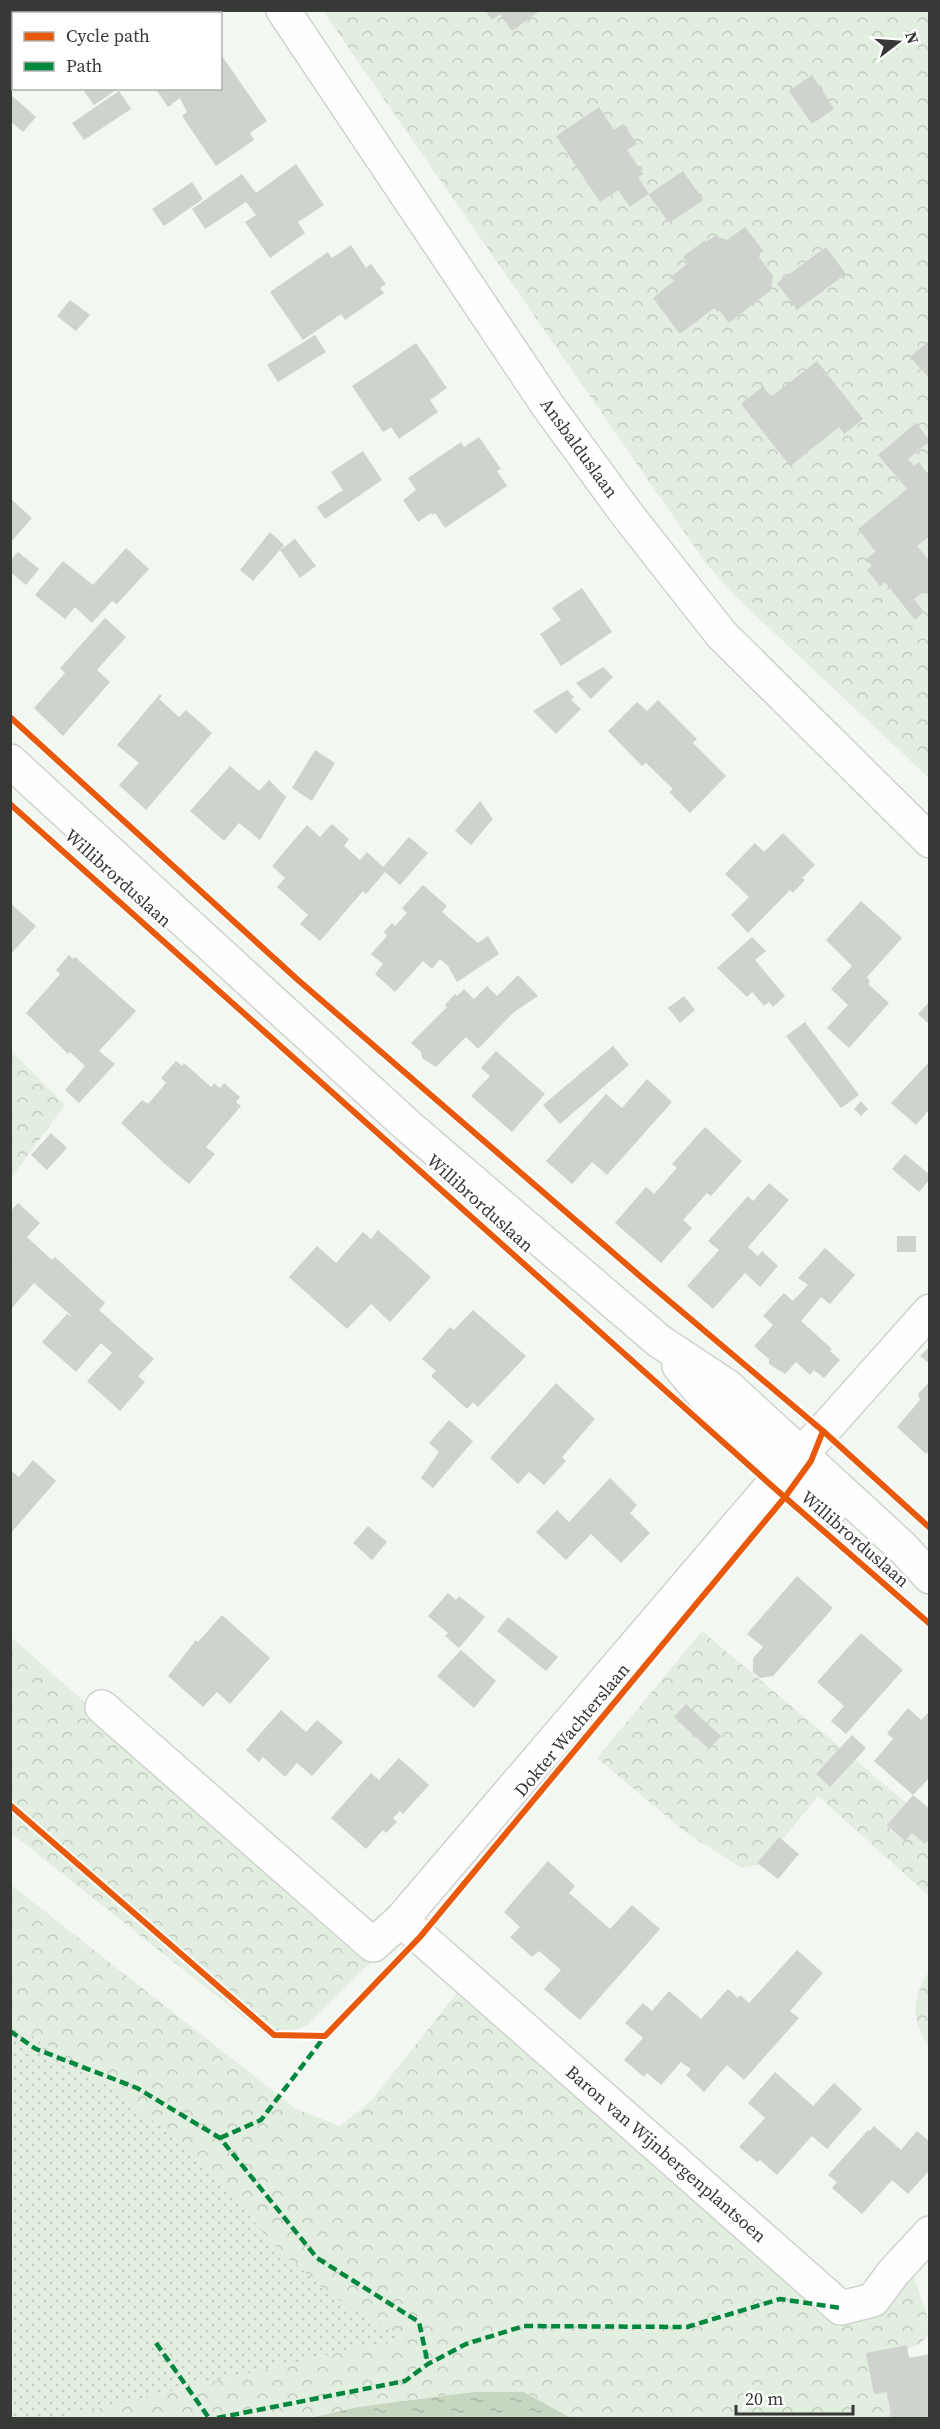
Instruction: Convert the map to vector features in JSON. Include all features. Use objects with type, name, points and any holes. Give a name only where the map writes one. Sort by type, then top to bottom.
[{"type":"street","name":"Ansbalduslaan","points":[[283,10],[548,406],[633,522],[721,634],[930,841]]},
{"type":"street","name":"Willibrorduslaan","points":[[10,761],[408,1126],[659,1341],[727,1386],[859,1536],[902,1570],[930,1584]]},
{"type":"street","name":"Dokter Wachterslaan","points":[[102,1707],[373,1945],[401,1920],[793,1461],[930,1311]]},
{"type":"street","name":"Willibrorduslaan","points":[[793,1461],[902,1547],[930,1577]]},
{"type":"street","name":"Baron van Wijnbergenplantsoen","points":[[401,1920],[841,2308],[873,2300],[893,2273],[930,2233]]},
{"type":"green space","points":[[323,11],[929,11],[929,778],[736,597],[705,562]]},
{"type":"green space","points":[[11,1051],[65,1105],[10,1178]]},
{"type":"green space","points":[[702,1631],[929,1822],[929,1896],[818,1796],[763,1864],[742,1868],[685,1832],[597,1758]]},
{"type":"green space","points":[[10,1636],[374,1959],[309,2024],[272,2040],[11,1833]]},
{"type":"green space","points":[[10,1884],[296,2109],[340,2126],[371,2101],[464,1984],[818,2297],[911,2271],[925,2308],[930,2334],[919,2344],[900,2352],[900,2411],[904,2418],[571,2418],[524,2392],[473,2392],[358,2407],[310,2418],[56,2418],[402,2338],[332,2296],[271,2242],[222,2183],[173,2136],[111,2088],[11,2021]]},
{"type":"green space","points":[[929,1971],[929,2047],[919,2027],[916,2009],[919,1991]]},
{"type":"green space","points":[[10,2021],[111,2088],[173,2136],[332,2296],[402,2338],[56,2418],[11,2418]]},
{"type":"water","points":[[473,2392],[524,2392],[571,2418],[310,2418],[358,2407]]},
{"type":"building","points":[[129,10],[172,10],[170,12],[130,12]]},
{"type":"building","points":[[485,10],[541,10],[512,31],[500,14],[492,20]]},
{"type":"building","points":[[222,56],[267,121],[250,133],[254,140],[216,166],[182,116],[187,112],[180,98],[168,107],[156,90],[222,90]]},
{"type":"building","points":[[812,75],[834,109],[812,124],[789,91]]},
{"type":"building","points":[[83,90],[116,90],[94,105]]},
{"type":"building","points":[[119,91],[131,109],[84,140],[72,123]]},
{"type":"building","points":[[10,94],[36,117],[23,132],[10,121]]},
{"type":"building","points":[[599,107],[614,130],[623,124],[637,144],[627,150],[643,174],[638,177],[649,194],[683,171],[703,200],[669,223],[648,194],[630,207],[618,190],[600,202],[556,136]]},
{"type":"building","points":[[296,164],[324,205],[298,222],[305,233],[270,258],[245,222],[256,215],[246,202],[205,229],[192,209],[242,174],[256,193]]},
{"type":"building","points":[[192,182],[203,199],[164,226],[152,209]]},
{"type":"building","points":[[745,227],[762,249],[759,257],[773,276],[771,290],[729,323],[719,310],[718,312],[714,308],[680,334],[653,298],[674,281],[671,277],[688,263],[683,257],[705,240],[706,242],[715,236],[727,240]]},
{"type":"building","points":[[351,245],[366,268],[371,264],[386,284],[380,288],[384,293],[345,320],[341,314],[303,340],[270,292],[328,252],[332,258]]},
{"type":"building","points":[[826,247],[846,274],[797,310],[777,283]]},
{"type":"building","points":[[70,300],[90,315],[76,331],[57,316]]},
{"type":"building","points":[[315,335],[326,352],[278,382],[267,365]]},
{"type":"building","points":[[930,340],[930,379],[910,357]]},
{"type":"building","points":[[416,343],[447,388],[430,400],[438,412],[399,439],[391,427],[383,432],[352,386]]},
{"type":"building","points":[[817,361],[863,419],[844,434],[839,427],[790,466],[741,404],[763,386],[771,397]]},
{"type":"building","points":[[916,423],[930,441],[908,459],[914,466],[919,462],[927,473],[930,471],[930,536],[917,546],[930,562],[930,594],[922,593],[914,599],[924,612],[915,620],[885,582],[880,586],[867,570],[872,566],[866,559],[876,551],[858,529],[907,489],[878,455]]},
{"type":"building","points":[[479,437],[501,469],[497,471],[507,486],[445,528],[435,513],[432,515],[431,513],[418,522],[403,500],[416,490],[408,478],[461,442],[464,447]]},
{"type":"building","points":[[363,451],[382,480],[325,519],[317,507],[343,490],[331,472]]},
{"type":"building","points":[[12,500],[32,518],[10,543],[10,501]]},
{"type":"building","points":[[270,532],[284,545],[253,581],[240,570]]},
{"type":"building","points":[[295,539],[316,566],[300,578],[280,550]]},
{"type":"building","points":[[126,548],[149,569],[117,604],[112,601],[92,623],[75,607],[65,619],[35,595],[63,561],[93,585]]},
{"type":"building","points":[[18,552],[39,569],[26,585],[10,572],[10,561]]},
{"type":"building","points":[[582,588],[612,632],[561,666],[540,634],[561,620],[552,608]]},
{"type":"building","points":[[105,618],[126,637],[97,670],[110,682],[63,736],[34,708],[65,673],[60,668]]},
{"type":"building","points":[[603,667],[613,677],[591,699],[576,683]]},
{"type":"building","points":[[567,690],[574,697],[571,700],[581,709],[556,734],[533,711]]},
{"type":"building","points":[[160,694],[162,696],[159,699],[179,717],[186,710],[212,733],[146,810],[119,785],[139,763],[117,745]]},
{"type":"building","points":[[658,700],[697,739],[693,743],[726,776],[690,813],[669,792],[673,789],[646,763],[642,766],[608,731],[637,702],[647,711]]},
{"type":"building","points":[[315,750],[335,763],[312,801],[292,788]]},
{"type":"building","points":[[230,766],[259,791],[269,780],[286,797],[260,840],[239,823],[224,841],[190,811]]},
{"type":"building","points":[[480,801],[493,819],[471,845],[455,831]]},
{"type":"building","points":[[332,824],[349,839],[344,846],[360,860],[367,852],[383,867],[409,837],[428,853],[400,885],[385,872],[366,894],[363,891],[320,941],[300,924],[308,915],[277,887],[285,878],[272,866],[307,825],[320,837]]},
{"type":"building","points":[[783,833],[815,865],[802,878],[805,880],[793,893],[790,890],[748,933],[731,915],[749,897],[725,874],[755,843],[764,852]]},
{"type":"building","points":[[423,885],[447,906],[442,912],[478,943],[488,936],[499,954],[457,982],[448,966],[440,959],[432,969],[423,961],[395,992],[375,974],[383,964],[371,954],[387,936],[384,932],[392,923],[395,926],[407,913],[402,908]]},
{"type":"building","points":[[861,901],[902,938],[867,977],[870,981],[868,984],[889,1003],[849,1048],[827,1028],[848,1005],[831,989],[852,966],[826,940]]},
{"type":"building","points":[[10,903],[36,926],[10,955]]},
{"type":"building","points":[[752,937],[766,951],[755,960],[785,996],[773,1007],[769,1002],[764,1006],[752,992],[747,997],[717,968]]},
{"type":"building","points":[[69,955],[73,959],[75,957],[136,1011],[99,1051],[115,1064],[79,1103],[65,1090],[85,1066],[70,1052],[68,1054],[26,1013],[60,974],[56,970]]},
{"type":"building","points":[[518,975],[538,996],[514,1012],[478,1049],[466,1037],[436,1067],[422,1058],[421,1052],[411,1043],[447,1007],[445,1005],[455,994],[457,996],[464,989],[474,999],[487,986],[497,996]]},
{"type":"building","points":[[684,996],[695,1010],[680,1023],[668,1008]]},
{"type":"building","points":[[930,1001],[930,1025],[918,1014]]},
{"type":"building","points":[[805,1022],[859,1095],[841,1108],[786,1036]]},
{"type":"building","points":[[613,1046],[629,1065],[560,1124],[543,1105]]},
{"type":"building","points":[[496,1051],[545,1094],[512,1132],[471,1096],[490,1076],[481,1068]]},
{"type":"building","points":[[176,1061],[182,1066],[184,1063],[211,1087],[214,1083],[220,1088],[224,1083],[240,1097],[236,1102],[241,1106],[206,1147],[215,1154],[189,1184],[121,1123],[142,1100],[148,1104],[166,1083],[161,1078]]},
{"type":"building","points":[[930,1061],[930,1112],[928,1111],[916,1125],[891,1103]]},
{"type":"building","points":[[647,1079],[672,1102],[607,1175],[592,1162],[572,1184],[546,1161],[606,1094],[622,1108]]},
{"type":"building","points":[[861,1101],[868,1109],[861,1116],[854,1109]]},
{"type":"building","points":[[705,1127],[742,1161],[711,1196],[707,1193],[683,1220],[692,1228],[661,1263],[615,1223],[646,1187],[654,1194],[677,1168],[672,1164]]},
{"type":"building","points":[[51,1133],[67,1148],[47,1170],[31,1155]]},
{"type":"building","points":[[905,1154],[930,1175],[930,1179],[919,1192],[892,1169]]},
{"type":"building","points":[[769,1183],[789,1200],[748,1247],[758,1256],[762,1251],[778,1266],[760,1287],[745,1273],[713,1309],[687,1286],[719,1250],[708,1241],[748,1196],[753,1201]]},
{"type":"building","points":[[18,1203],[40,1223],[27,1237],[52,1260],[55,1257],[105,1303],[99,1310],[154,1359],[138,1376],[145,1382],[120,1411],[87,1381],[112,1353],[101,1343],[76,1372],[42,1342],[67,1314],[74,1318],[34,1283],[10,1310],[10,1265],[13,1263],[10,1261],[10,1212]]},
{"type":"building","points":[[378,1230],[431,1277],[390,1322],[371,1304],[347,1329],[289,1277],[317,1246],[336,1263],[363,1232],[371,1239]]},
{"type":"building","points":[[897,1236],[916,1236],[916,1252],[897,1252]]},
{"type":"building","points":[[825,1248],[855,1275],[830,1304],[821,1297],[801,1321],[832,1349],[830,1351],[840,1360],[824,1378],[814,1370],[810,1375],[796,1362],[785,1374],[769,1364],[769,1359],[754,1346],[773,1325],[763,1316],[784,1293],[793,1301],[808,1285],[798,1278]]},
{"type":"building","points":[[473,1310],[526,1356],[478,1407],[473,1402],[467,1409],[431,1376],[436,1371],[422,1359],[450,1327],[454,1330]]},
{"type":"building","points":[[930,1346],[930,1364],[920,1356]]},
{"type":"building","points":[[930,1381],[930,1450],[926,1454],[897,1427],[920,1400],[918,1394]]},
{"type":"building","points":[[556,1383],[595,1419],[562,1457],[566,1461],[544,1485],[529,1472],[518,1484],[490,1458]]},
{"type":"building","points":[[449,1420],[473,1441],[433,1488],[421,1478],[439,1452],[429,1443]]},
{"type":"building","points":[[33,1460],[56,1481],[10,1534],[10,1470],[19,1477]]},
{"type":"building","points":[[610,1478],[637,1505],[630,1513],[650,1533],[621,1563],[591,1534],[566,1560],[536,1532],[557,1510],[569,1522]]},
{"type":"building","points":[[368,1526],[387,1542],[372,1560],[353,1543]]},
{"type":"building","points":[[797,1576],[833,1608],[773,1676],[760,1678],[753,1672],[753,1658],[763,1647],[747,1634]]},
{"type":"building","points":[[448,1593],[456,1600],[459,1596],[485,1617],[459,1648],[445,1636],[448,1633],[428,1616]]},
{"type":"building","points":[[222,1615],[270,1658],[230,1704],[217,1692],[203,1707],[168,1676],[196,1640],[198,1642]]},
{"type":"building","points":[[508,1617],[558,1657],[546,1671],[497,1631]]},
{"type":"building","points":[[861,1633],[903,1670],[846,1734],[831,1721],[844,1706],[817,1682]]},
{"type":"building","points":[[461,1650],[496,1681],[474,1708],[437,1676]]},
{"type":"building","points":[[686,1704],[721,1736],[709,1749],[674,1717]]},
{"type":"building","points":[[908,1708],[921,1720],[930,1711],[930,1777],[913,1795],[874,1761],[893,1739],[887,1733]]},
{"type":"building","points":[[281,1710],[306,1732],[317,1720],[343,1742],[312,1776],[297,1763],[285,1777],[263,1757],[259,1762],[246,1750]]},
{"type":"building","points":[[852,1735],[866,1748],[830,1787],[816,1774]]},
{"type":"building","points":[[399,1758],[429,1785],[403,1814],[400,1811],[393,1818],[397,1822],[386,1833],[383,1830],[366,1849],[331,1818],[371,1773],[379,1780]]},
{"type":"building","points":[[913,1795],[930,1809],[930,1838],[925,1844],[912,1833],[905,1841],[887,1825]]},
{"type":"building","points":[[779,1837],[799,1854],[778,1879],[757,1863]]},
{"type":"building","points":[[548,1861],[575,1886],[569,1893],[610,1929],[632,1905],[660,1929],[580,2020],[544,1989],[561,1970],[539,1951],[532,1957],[510,1937],[520,1927],[504,1912]]},
{"type":"building","points":[[797,1950],[823,1973],[790,2011],[799,2018],[744,2080],[727,2065],[704,2092],[686,2075],[691,2069],[681,2062],[661,2085],[647,2073],[644,2077],[624,2060],[643,2038],[625,2023],[643,2003],[652,2011],[669,1991],[701,2019],[728,1989],[738,1998],[740,1995],[749,2003]]},
{"type":"building","points":[[775,2072],[813,2106],[834,2083],[862,2109],[827,2149],[812,2136],[777,2175],[760,2160],[757,2162],[739,2147],[765,2118],[748,2103]]},
{"type":"building","points":[[874,2126],[901,2150],[917,2131],[930,2142],[930,2170],[908,2194],[892,2180],[862,2214],[832,2188],[837,2182],[828,2175]]},
{"type":"building","points":[[907,2345],[909,2358],[930,2354],[930,2418],[890,2418],[887,2392],[874,2394],[866,2353]]},
{"type":"marked path","points":[[10,2031],[36,2049],[137,2088],[220,2138],[317,2258],[419,2322],[428,2364]]},
{"type":"marked path","points":[[220,2138],[261,2120],[325,2036]]},
{"type":"marked path","points":[[217,2418],[405,2381],[428,2364],[466,2344],[524,2326],[687,2327],[780,2299],[841,2308]]},
{"type":"marked path","points":[[156,2343],[209,2418]]},
{"type":"cycle path","points":[[10,717],[298,980],[823,1431],[930,1528]]},
{"type":"cycle path","points":[[10,804],[772,1486],[930,1624]]},
{"type":"cycle path","points":[[10,1805],[274,2035],[325,2036],[420,1937],[785,1497],[811,1461],[823,1431]]}]
